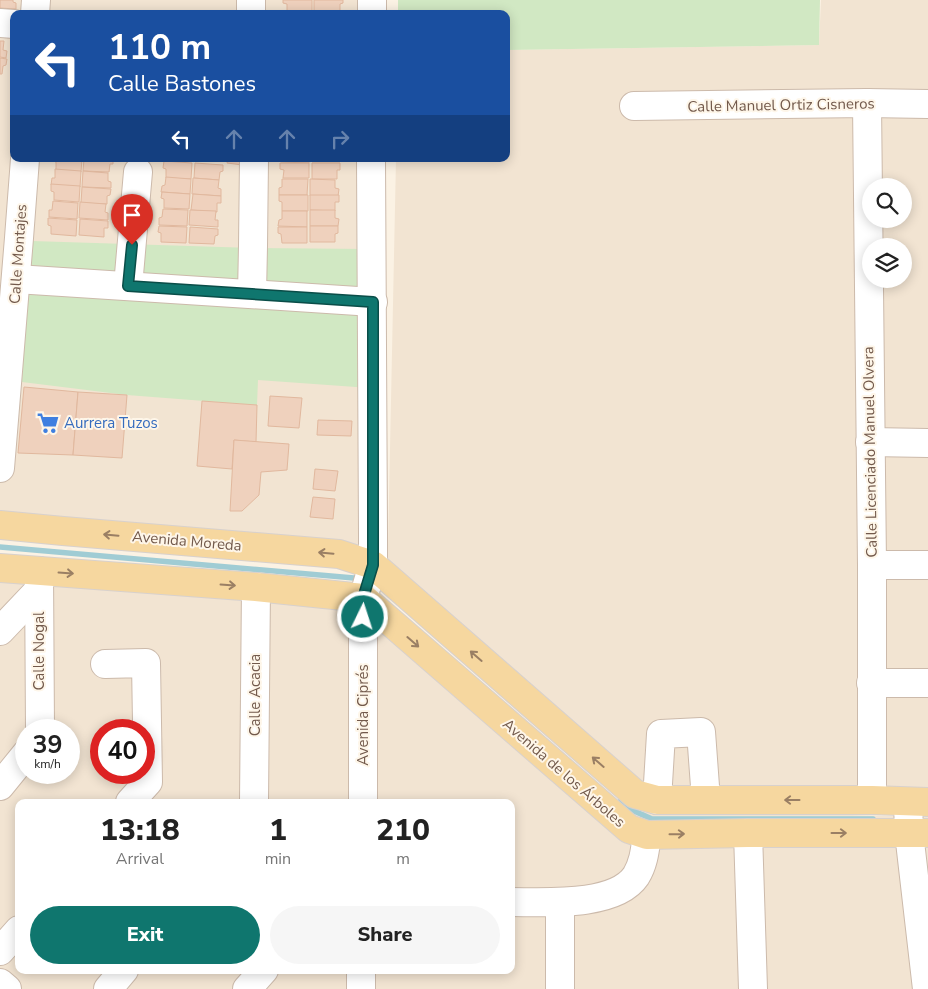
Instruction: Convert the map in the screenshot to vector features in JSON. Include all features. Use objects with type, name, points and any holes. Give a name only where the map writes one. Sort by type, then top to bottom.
[{"type":"main road","name":"Avenida Moreda","points":[[0,525],[339,554],[373,565]]},
{"type":"main road","name":"Avenida de los Árboles","points":[[373,565],[635,794],[657,800],[872,800],[918,802]]},
{"type":"main road","points":[[0,568],[39,580],[256,587],[363,598]]},
{"type":"main road","name":"Avenida de los Árboles","points":[[363,598],[629,829],[647,835],[919,833]]},
{"type":"street","name":"Calle Licenciado Manuel Olvera","points":[[866,103],[872,565],[872,800]]},
{"type":"street","name":"Calle Manuel Ortiz Cisneros","points":[[634,106],[928,104]]},
{"type":"street","name":"Calle Montajes","points":[[0,468],[25,162]]},
{"type":"street","points":[[252,294],[254,162]]},
{"type":"street","name":"Avenida Ciprés","points":[[363,799],[363,598],[373,565],[371,162]]},
{"type":"street","points":[[128,286],[138,172]]},
{"type":"street","points":[[16,279],[373,302]]},
{"type":"street","points":[[870,442],[928,443]]},
{"type":"street","points":[[872,565],[928,565]]},
{"type":"street","points":[[0,631],[39,580]]},
{"type":"street","name":"Calle Nogal","points":[[39,580],[40,719]]},
{"type":"street","name":"Calle Acacia","points":[[254,799],[256,587]]},
{"type":"street","points":[[106,664],[146,663],[148,782],[133,799]]},
{"type":"street","points":[[871,683],[928,683]]},
{"type":"street","points":[[657,800],[662,734],[702,732],[706,800]]},
{"type":"street","points":[[0,786],[15,768]]},
{"type":"street","points":[[918,802],[927,989]]},
{"type":"street","points":[[748,833],[752,989]]},
{"type":"street","points":[[515,902],[560,902],[598,898],[621,890],[636,877],[644,859],[647,835]]},
{"type":"street","points":[[560,902],[560,989]]},
{"type":"street","points":[[0,951],[15,934]]},
{"type":"street","points":[[108,989],[121,974]]},
{"type":"street","points":[[247,989],[260,974]]},
{"type":"street","points":[[361,974],[361,989]]},
{"type":"street","points":[[0,983],[7,989]]},
{"type":"shaded area","points":[[0,0],[369,0],[369,10],[10,10],[10,162],[370,162],[372,565],[0,533]]},
{"type":"shaded area","points":[[821,0],[928,0],[928,815],[851,815],[928,817],[928,989],[375,989],[375,974],[515,974],[515,799],[373,799],[372,612],[384,597],[627,812],[646,812],[633,804],[387,594],[396,162],[510,162],[510,50],[819,45]]},
{"type":"shaded area","points":[[0,581],[371,611],[369,799],[15,799],[15,974],[367,974],[367,989],[0,989]]},
{"type":"green space","points":[[398,0],[820,0],[819,45],[510,50],[510,10],[398,10]]},
{"type":"green space","points":[[32,241],[253,248],[369,249],[370,388],[258,380],[257,405],[127,395],[22,382],[27,281]]},
{"type":"building","points":[[0,0],[13,0],[16,3],[16,9],[0,8]]},
{"type":"building","points":[[283,0],[312,0],[312,10],[287,10],[287,4],[283,3]]},
{"type":"building","points":[[314,0],[343,0],[343,3],[340,4],[340,10],[314,10]]},
{"type":"building","points":[[0,41],[4,41],[3,50],[7,51],[6,58],[0,57]]},
{"type":"building","points":[[0,58],[7,59],[6,65],[3,66],[2,74],[0,74]]},
{"type":"building","points":[[56,162],[82,162],[81,172],[56,170]]},
{"type":"building","points":[[84,162],[113,162],[113,164],[110,164],[109,172],[83,171]]},
{"type":"building","points":[[164,162],[192,163],[191,179],[166,178],[166,169],[163,168]]},
{"type":"building","points":[[243,162],[243,165],[227,163]]},
{"type":"building","points":[[195,163],[223,165],[223,171],[220,172],[219,180],[194,178]]},
{"type":"building","points":[[280,163],[309,163],[309,178],[283,178],[284,170],[280,169]]},
{"type":"building","points":[[312,163],[340,163],[340,170],[337,170],[337,179],[312,179]]},
{"type":"building","points":[[55,169],[81,171],[80,187],[51,185],[52,178],[55,178]]},
{"type":"building","points":[[83,171],[108,173],[108,181],[111,182],[111,188],[82,187]]},
{"type":"building","points":[[166,177],[191,179],[190,194],[161,192],[162,186],[165,185]]},
{"type":"building","points":[[193,178],[219,180],[218,188],[221,189],[221,196],[192,194]]},
{"type":"building","points":[[282,179],[308,179],[307,195],[279,195]]},
{"type":"building","points":[[310,179],[335,180],[335,188],[339,189],[338,196],[310,196]]},
{"type":"building","points":[[51,184],[80,186],[79,202],[54,200]]},
{"type":"building","points":[[82,187],[111,189],[110,195],[107,196],[107,204],[81,203]]},
{"type":"building","points":[[162,192],[190,194],[189,209],[164,208],[164,199],[161,198]]},
{"type":"building","points":[[193,194],[221,196],[221,203],[217,203],[217,212],[191,210]]},
{"type":"building","points":[[279,195],[308,195],[308,211],[282,211],[282,202],[279,201]]},
{"type":"building","points":[[310,195],[339,195],[339,202],[335,202],[335,211],[310,210]]},
{"type":"building","points":[[53,201],[78,203],[77,219],[49,217],[49,210],[52,210]]},
{"type":"building","points":[[80,202],[106,204],[105,212],[108,213],[108,220],[79,218]]},
{"type":"building","points":[[163,209],[188,210],[187,226],[159,225],[159,218],[162,217]]},
{"type":"building","points":[[190,210],[216,211],[215,220],[218,220],[218,227],[189,225]]},
{"type":"building","points":[[310,210],[335,210],[335,218],[339,219],[338,226],[310,226]]},
{"type":"building","points":[[282,211],[307,211],[307,227],[278,226],[279,220],[282,219]]},
{"type":"building","points":[[48,218],[77,220],[76,236],[51,234]]},
{"type":"building","points":[[80,219],[108,221],[108,228],[104,228],[104,237],[79,235]]},
{"type":"building","points":[[159,226],[187,227],[186,243],[161,242],[161,233],[158,232]]},
{"type":"building","points":[[310,226],[338,226],[335,242],[310,242]]},
{"type":"building","points":[[190,227],[218,229],[218,235],[215,236],[214,244],[189,243]]},
{"type":"building","points":[[278,227],[307,227],[307,243],[282,243]]},
{"type":"building","name":"Aurrera Tuzos","points":[[24,387],[78,392],[73,455],[18,453]]},
{"type":"building","points":[[78,392],[127,395],[122,458],[73,455]]},
{"type":"building","points":[[270,396],[302,398],[299,428],[268,426]]},
{"type":"building","points":[[202,401],[257,405],[256,442],[234,440],[232,469],[197,466]]},
{"type":"building","points":[[318,420],[352,421],[351,436],[317,435]]},
{"type":"building","points":[[234,440],[289,444],[287,470],[261,472],[259,495],[242,511],[230,511]]},
{"type":"building","points":[[315,469],[338,471],[335,491],[313,489]]},
{"type":"building","points":[[313,497],[335,499],[333,519],[310,517]]},
{"type":"waterway","points":[[0,547],[362,580]]},
{"type":"waterway","points":[[621,800],[632,810],[652,819],[873,819]]},
{"type":"place","name":"Aurrera Tuzos","points":[[48,423]]},
{"type":"route","points":[[132,245],[128,286],[373,302],[373,565],[363,598],[363,617]]}]
